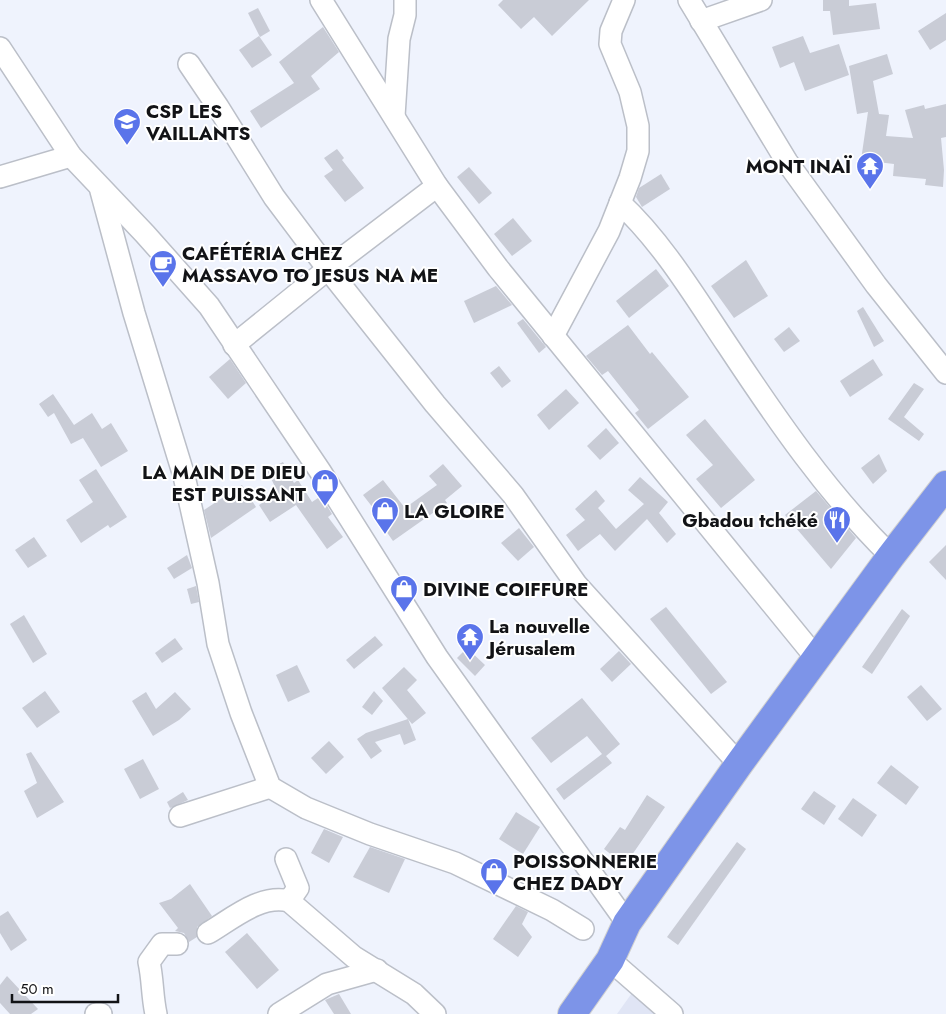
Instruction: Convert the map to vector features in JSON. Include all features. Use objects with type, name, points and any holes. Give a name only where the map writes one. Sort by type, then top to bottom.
[{"type":"highway","points":[[572,1014],[610,960],[627,923],[891,556],[946,485]]},
{"type":"street","points":[[321,0],[437,186],[498,268],[817,659]]},
{"type":"street","points":[[394,116],[399,39],[405,15],[405,0]]},
{"type":"street","points":[[553,336],[609,231],[638,151],[638,126],[630,92],[610,44],[611,30],[624,0]]},
{"type":"street","points":[[689,0],[786,162],[876,285],[946,373]]},
{"type":"street","points":[[701,21],[761,0]]},
{"type":"street","points":[[0,48],[71,156],[145,234],[209,306],[320,471],[437,657],[627,923]]},
{"type":"street","points":[[188,64],[218,107],[274,197],[328,269],[435,404],[512,495],[576,584],[740,764]]},
{"type":"street","points":[[0,177],[71,156]]},
{"type":"street","points":[[234,345],[328,269],[437,186]]},
{"type":"street","points":[[100,188],[134,313],[184,476],[208,583],[218,644],[270,787],[315,812],[370,834],[455,863],[552,910],[582,929]]},
{"type":"street","points":[[620,203],[652,235],[777,419],[822,480],[861,527],[891,556]]},
{"type":"street","points":[[180,816],[270,787]]},
{"type":"street","points":[[286,859],[298,888],[289,901]]},
{"type":"street","points":[[208,934],[252,906],[277,898],[289,901],[354,957],[414,994],[435,1014]]},
{"type":"street","points":[[156,1014],[153,999],[153,979],[149,962],[162,944],[177,944]]},
{"type":"street","points":[[610,960],[672,1014]]},
{"type":"street","points":[[279,1014],[326,984],[377,970]]},
{"type":"street","points":[[96,1014],[101,1014]]},
{"type":"shaded area","points":[[632,993],[656,1014],[617,1014]]},
{"type":"building","points":[[503,0],[589,0],[552,36],[534,17],[521,29],[498,5]]},
{"type":"building","points":[[823,0],[849,0],[849,6],[876,3],[880,29],[833,35],[830,11],[823,11]]},
{"type":"building","points":[[258,8],[270,31],[260,37],[248,13]]},
{"type":"building","points":[[946,13],[946,40],[930,50],[918,31]]},
{"type":"building","points":[[323,27],[339,52],[311,76],[320,89],[261,128],[250,111],[294,83],[279,62]]},
{"type":"building","points":[[259,36],[272,55],[252,68],[239,50]]},
{"type":"building","points":[[803,36],[810,53],[839,44],[849,75],[805,91],[794,62],[780,68],[772,47]]},
{"type":"building","points":[[887,54],[893,74],[873,81],[879,114],[889,115],[886,136],[913,138],[905,110],[924,105],[925,109],[946,104],[946,137],[941,138],[944,170],[943,187],[925,185],[926,179],[893,176],[894,164],[861,160],[868,112],[857,114],[849,66]]},
{"type":"building","points":[[337,149],[344,158],[342,160],[364,188],[345,202],[324,176],[333,170],[324,158]]},
{"type":"building","points":[[469,167],[492,193],[479,204],[457,177]]},
{"type":"building","points":[[661,174],[670,189],[642,207],[636,197],[639,188]]},
{"type":"building","points":[[513,218],[532,241],[512,256],[494,234]]},
{"type":"building","points":[[746,260],[768,296],[734,318],[711,286]]},
{"type":"building","points":[[656,269],[669,286],[629,318],[616,301]]},
{"type":"building","points":[[496,286],[512,305],[474,323],[464,301]]},
{"type":"building","points":[[863,307],[884,341],[874,347],[857,311]]},
{"type":"building","points":[[523,319],[546,347],[539,353],[517,323]]},
{"type":"building","points":[[628,325],[650,354],[652,352],[689,397],[648,429],[635,413],[639,410],[608,371],[602,375],[586,356]]},
{"type":"building","points":[[789,327],[800,341],[784,352],[774,339]]},
{"type":"building","points":[[230,359],[246,383],[228,399],[209,377]]},
{"type":"building","points":[[873,359],[883,375],[850,397],[840,381]]},
{"type":"building","points":[[499,366],[511,381],[502,388],[490,373]]},
{"type":"building","points":[[914,383],[924,389],[904,417],[924,434],[919,441],[888,419]]},
{"type":"building","points":[[566,389],[579,403],[549,430],[537,415]]},
{"type":"building","points":[[53,394],[74,425],[92,413],[102,429],[111,423],[128,451],[101,467],[83,438],[71,444],[54,413],[48,417],[39,404]]},
{"type":"building","points":[[705,419],[755,480],[721,508],[696,479],[713,465],[686,435]]},
{"type":"building","points":[[606,428],[619,443],[600,460],[587,446]]},
{"type":"building","points":[[879,454],[887,471],[873,484],[861,468]]},
{"type":"building","points":[[283,462],[294,483],[298,480],[312,502],[321,496],[332,514],[328,517],[343,537],[327,549],[296,505],[270,522],[259,505],[278,493],[267,470]]},
{"type":"building","points":[[443,464],[462,486],[445,500],[447,503],[393,541],[381,524],[384,522],[363,495],[383,480],[405,508],[437,485],[429,476]]},
{"type":"building","points":[[96,469],[127,517],[110,528],[108,525],[81,543],[66,520],[93,502],[79,480]]},
{"type":"building","points":[[640,477],[668,502],[659,513],[676,534],[667,543],[647,519],[615,551],[600,534],[578,551],[566,535],[585,520],[575,509],[596,490],[605,501],[598,508],[616,529],[644,504],[628,490]]},
{"type":"building","points":[[242,485],[256,507],[211,538],[204,510]]},
{"type":"building","points":[[816,491],[856,538],[831,569],[785,515]]},
{"type":"building","points":[[519,528],[534,547],[518,561],[501,543]]},
{"type":"building","points":[[34,537],[47,556],[28,568],[15,550]]},
{"type":"building","points":[[946,545],[946,580],[929,562]]},
{"type":"building","points":[[187,555],[192,568],[174,579],[167,568]]},
{"type":"building","points":[[196,586],[199,602],[191,604],[187,589]]},
{"type":"building","points":[[666,607],[727,682],[711,694],[650,619]]},
{"type":"building","points":[[902,609],[910,616],[872,674],[862,667]]},
{"type":"building","points":[[24,615],[47,654],[33,663],[10,624]]},
{"type":"building","points":[[375,636],[383,645],[354,669],[346,660]]},
{"type":"building","points":[[175,638],[183,649],[162,663],[155,653]]},
{"type":"building","points":[[467,648],[485,665],[475,676],[457,658]]},
{"type":"building","points":[[619,651],[631,664],[612,682],[600,669]]},
{"type":"building","points":[[297,665],[310,692],[288,702],[276,675]]},
{"type":"building","points":[[404,667],[417,680],[407,690],[426,713],[412,724],[382,688]]},
{"type":"building","points":[[921,685],[942,709],[927,721],[907,697]]},
{"type":"building","points":[[45,691],[60,712],[37,728],[22,708]]},
{"type":"building","points":[[374,691],[383,701],[372,715],[362,707]]},
{"type":"building","points":[[146,692],[156,709],[175,692],[191,709],[179,720],[153,736],[132,701]]},
{"type":"building","points":[[582,698],[620,744],[606,756],[612,763],[564,800],[556,789],[602,754],[587,736],[551,763],[531,738]]},
{"type":"building","points":[[408,719],[416,740],[404,745],[400,734],[375,742],[382,751],[371,759],[357,739],[366,733]]},
{"type":"building","points":[[329,741],[344,757],[326,774],[311,758]]},
{"type":"building","points":[[31,752],[64,802],[37,818],[24,791],[37,783],[26,754]]},
{"type":"building","points":[[143,759],[159,789],[140,799],[124,769]]},
{"type":"building","points":[[891,765],[919,787],[906,805],[877,783]]},
{"type":"building","points":[[814,791],[836,806],[824,825],[801,809]]},
{"type":"building","points":[[183,792],[188,800],[170,808],[167,802]]},
{"type":"building","points":[[647,795],[665,807],[625,865],[604,849],[620,827],[625,830]]},
{"type":"building","points":[[853,798],[877,815],[862,837],[838,819]]},
{"type":"building","points":[[516,812],[540,827],[523,854],[499,839]]},
{"type":"building","points":[[324,829],[343,837],[329,863],[311,853]]},
{"type":"building","points":[[737,842],[746,849],[678,945],[667,937]]},
{"type":"building","points":[[370,847],[405,859],[389,893],[353,877]]},
{"type":"building","points":[[190,884],[212,916],[197,927],[197,937],[189,942],[184,933],[175,931],[178,928],[159,903],[171,899]]},
{"type":"building","points":[[516,906],[528,912],[522,924],[532,937],[518,957],[493,939]]},
{"type":"building","points":[[8,911],[27,940],[11,951],[0,933],[0,916]]},
{"type":"building","points":[[247,933],[279,970],[257,989],[225,952]]},
{"type":"building","points":[[7,976],[38,1009],[31,1014],[10,1014],[0,1003],[0,985]]},
{"type":"building","points":[[339,994],[351,1014],[334,1014],[325,1000]]},
{"type":"place","name":"CSP LES VAILLANTS","points":[[127,146]]},
{"type":"place","name":"MONT INAÏ","points":[[870,190]]},
{"type":"place","name":"CAFÉTÉRIA CHEZ MASSAVO TO JESUS NA ME","points":[[163,288]]},
{"type":"place","name":"LA MAIN DE DIEU EST PUISSANT","points":[[325,507]]},
{"type":"place","name":"LA GLOIRE","points":[[385,535]]},
{"type":"place","name":"Gbadou tchéké","points":[[837,544]]},
{"type":"place","name":"DIVINE COIFFURE","points":[[404,613]]},
{"type":"place","name":"La nouvelle Jérusalem","points":[[470,661]]},
{"type":"place","name":"POISSONNERIE CHEZ DADY","points":[[494,896]]}]
